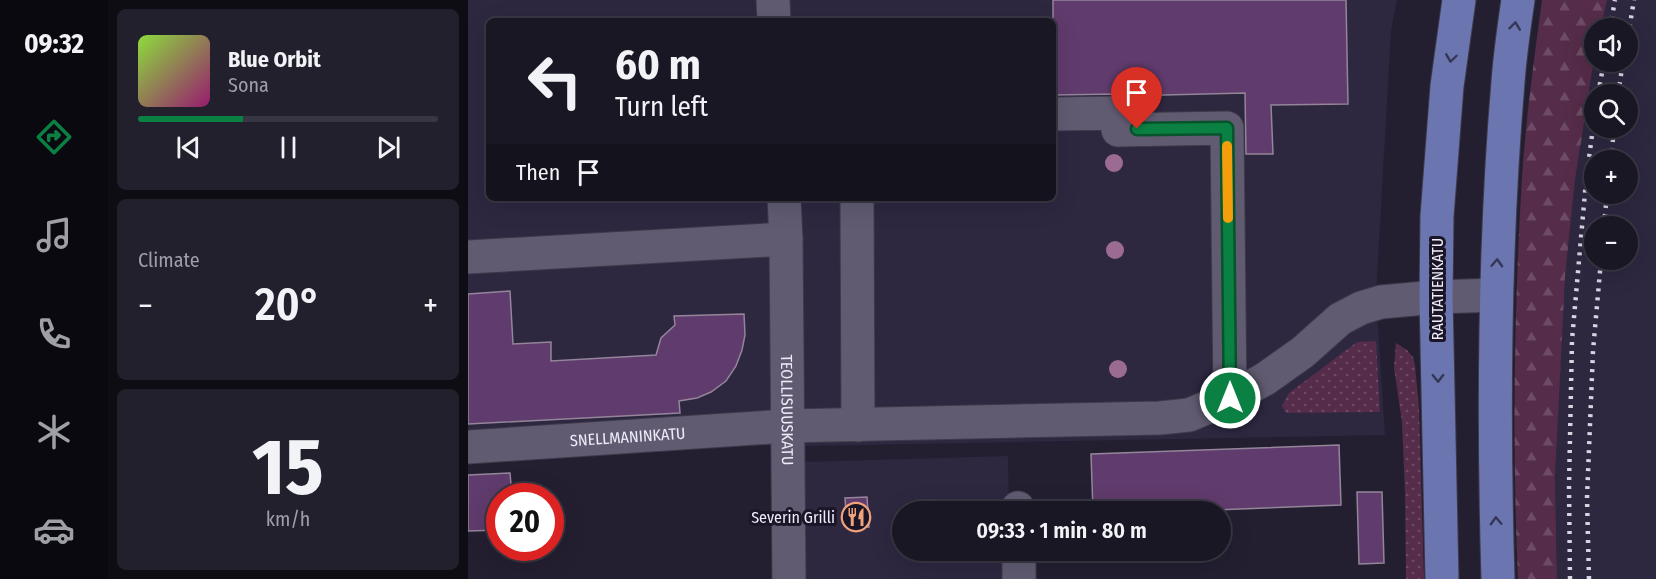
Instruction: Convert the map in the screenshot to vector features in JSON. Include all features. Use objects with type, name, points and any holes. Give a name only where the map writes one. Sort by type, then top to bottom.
[{"type":"main road","name":"RAUTATIENKATU","points":[[1442,579],[1436,297],[1437,216],[1447,86],[1459,0]]},
{"type":"main road","points":[[1498,579],[1495,476],[1496,295],[1508,80],[1518,0]]},
{"type":"street","points":[[773,0],[774,18]]},
{"type":"street","points":[[1056,114],[1118,113],[1118,129],[1227,128],[1230,398]]},
{"type":"street","name":"TEOLLISUUSKATU","points":[[784,201],[789,579]]},
{"type":"street","points":[[857,201],[858,425]]},
{"type":"street","points":[[468,257],[786,239]]},
{"type":"street","name":"SNELLMANINKATU","points":[[468,447],[788,426],[1189,416],[1265,379],[1303,352],[1340,319],[1361,308],[1382,302],[1496,295]]},
{"type":"street","points":[[1019,561],[1019,579]]},
{"type":"shaded area","points":[[468,0],[1397,0],[1391,31],[1376,295],[1385,435],[805,446],[468,440]]},
{"type":"shaded area","points":[[1607,0],[1656,0],[1656,579],[1557,579],[1555,476],[1561,340],[1575,180],[1584,123],[1584,138],[1638,138],[1638,84],[1590,84],[1592,72],[1638,72],[1638,18],[1603,18]]},
{"type":"shaded area","points":[[1008,456],[1009,501],[892,501],[892,561],[1010,561],[1011,579],[805,579],[804,462]]},
{"type":"green space","points":[[1542,0],[1607,0],[1603,18],[1584,18],[1584,72],[1592,72],[1590,84],[1584,84],[1584,123],[1575,180],[1565,277],[1555,476],[1557,579],[1518,579],[1515,428],[1517,278],[1530,88]]},
{"type":"green space","points":[[1376,341],[1380,412],[1286,413],[1282,406],[1289,393],[1357,342]]},
{"type":"green space","points":[[1396,343],[1407,350],[1413,357],[1415,365],[1419,408],[1424,579],[1406,579],[1402,422],[1394,368]]},
{"type":"building","points":[[1053,0],[1346,0],[1348,104],[1271,105],[1273,154],[1246,154],[1245,93],[1056,95],[1056,18],[1053,18]]},
{"type":"building","points":[[510,291],[513,344],[551,342],[551,361],[656,355],[661,338],[675,325],[674,316],[744,314],[745,335],[742,350],[736,366],[726,381],[711,392],[697,398],[679,401],[680,413],[468,424],[468,294]]},
{"type":"building","points":[[1339,445],[1341,505],[1231,509],[1231,501],[1093,501],[1091,454]]},
{"type":"building","points":[[510,473],[511,483],[486,483],[486,530],[468,531],[468,475]]},
{"type":"building","points":[[1357,492],[1382,492],[1384,563],[1359,564]]},
{"type":"building","points":[[867,497],[869,527],[847,528],[845,498]]},
{"type":"railway","points":[[1612,18],[1615,0]]},
{"type":"railway","points":[[1631,18],[1634,0]]},
{"type":"railway","points":[[1600,84],[1602,72]]},
{"type":"railway","points":[[1620,84],[1621,72]]},
{"type":"railway","points":[[1570,579],[1572,340],[1592,138]]},
{"type":"railway","points":[[1612,150],[1613,138]]},
{"type":"railway","points":[[1605,216],[1606,204]]},
{"type":"railway","points":[[1589,579],[1587,498],[1593,351],[1600,270]]},
{"type":"slow traffic","points":[[1227,146],[1228,218]]},
{"type":"place","name":"Severin Grilli","points":[[856,517]]},
{"type":"route","points":[[1137,129],[1227,128],[1230,398]]}]
